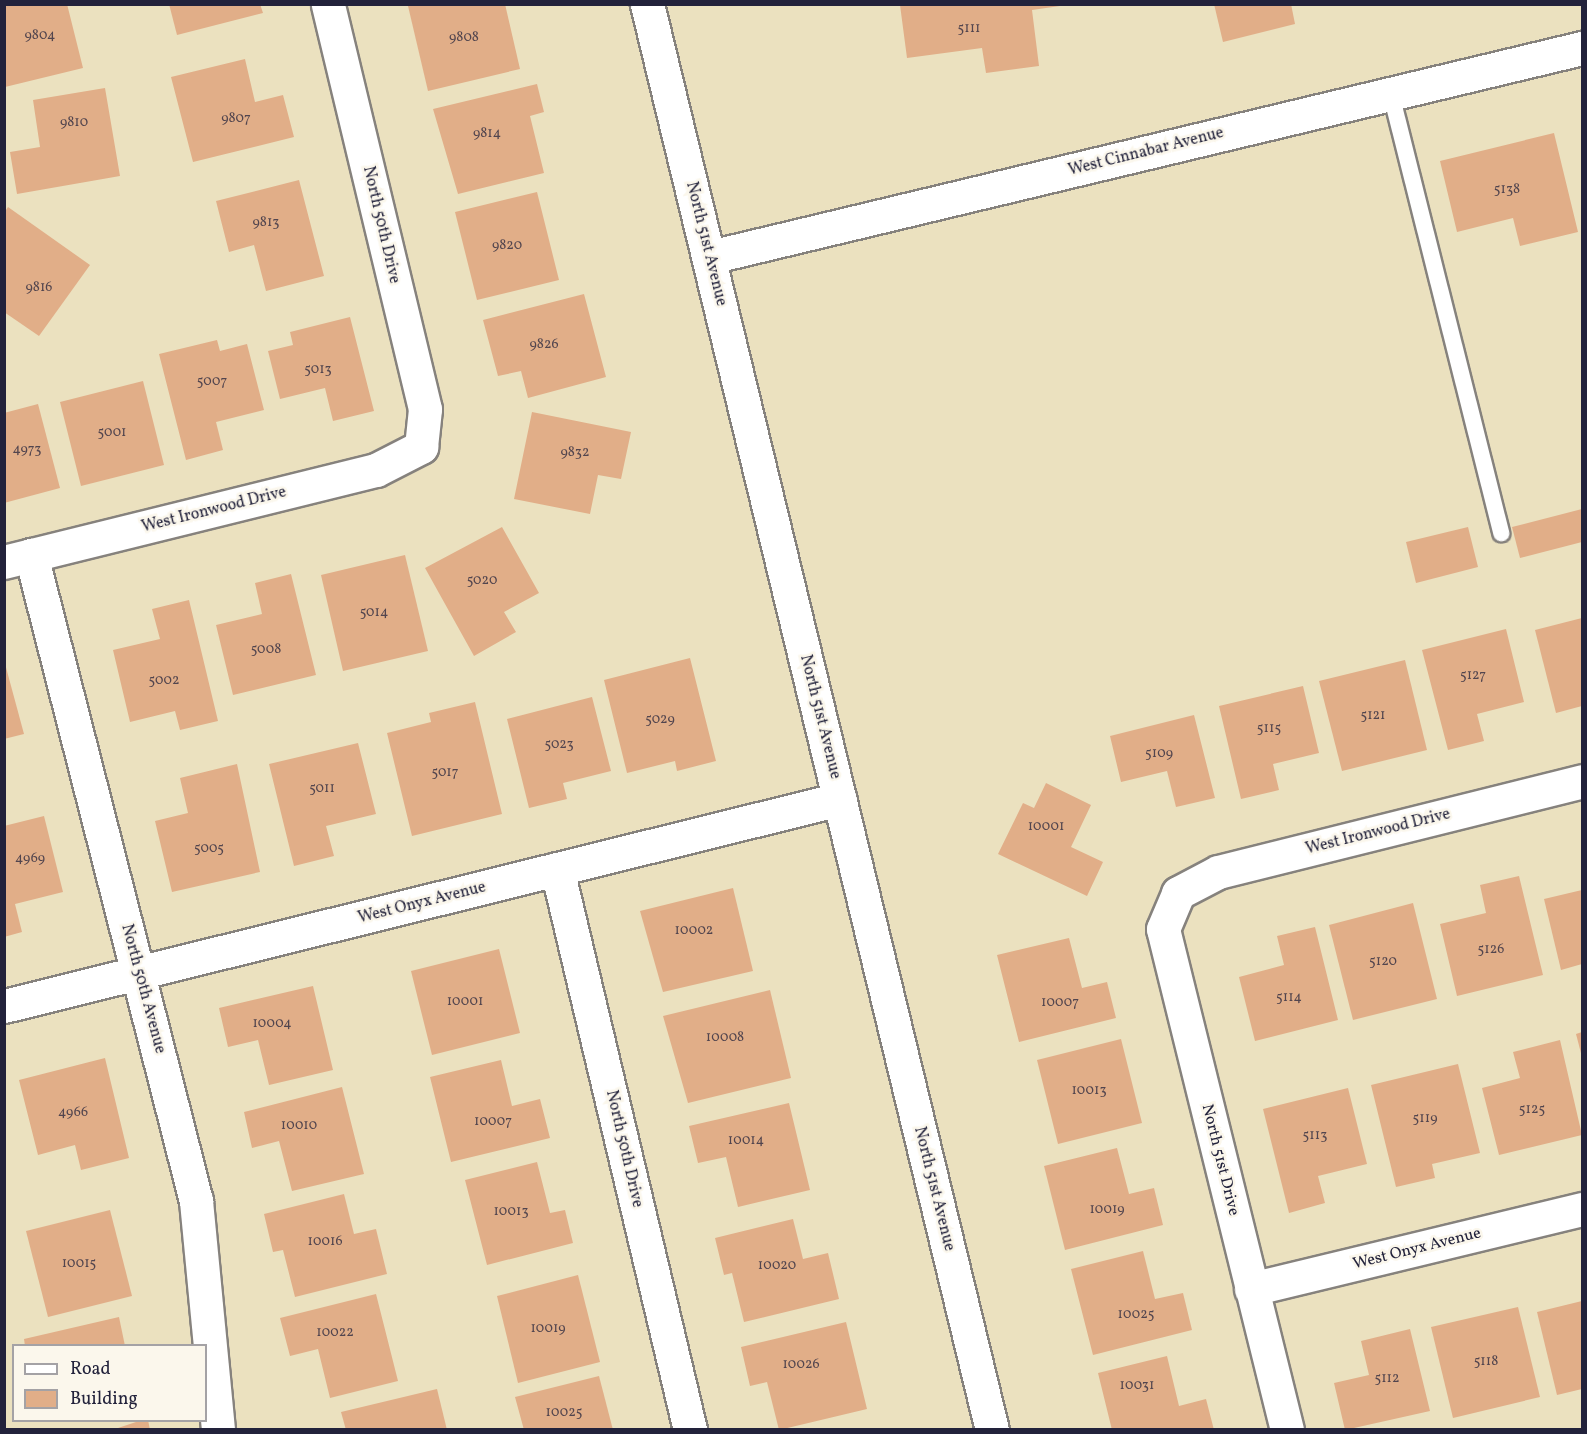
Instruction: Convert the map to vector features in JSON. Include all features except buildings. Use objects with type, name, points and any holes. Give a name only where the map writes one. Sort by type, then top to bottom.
[{"type":"street","name":"North 50th Drive","points":[[328,4],[424,409],[421,447]]},
{"type":"street","name":"North 51st Avenue","points":[[647,4],[992,1430]]},
{"type":"street","name":"West Cinnabar Avenue","points":[[710,257],[1582,48]]},
{"type":"street","name":"West Ironwood Drive","points":[[17,559],[376,470],[421,447]]},
{"type":"street","name":"North 50th Avenue","points":[[17,559],[138,973],[196,1201],[218,1430]]},
{"type":"street","name":"West Ironwood Drive","points":[[1178,892],[1218,872],[1582,782]]},
{"type":"street","name":"West Onyx Avenue","points":[[4,1006],[840,799]]},
{"type":"street","name":"North 50th Drive","points":[[557,869],[690,1430]]},
{"type":"street","name":"North 51st Drive","points":[[1178,892],[1163,929],[1287,1430]]},
{"type":"street","name":"West Onyx Avenue","points":[[1251,1289],[1582,1209]]},
{"type":"lane","points":[[1391,93],[1501,533]]}]
